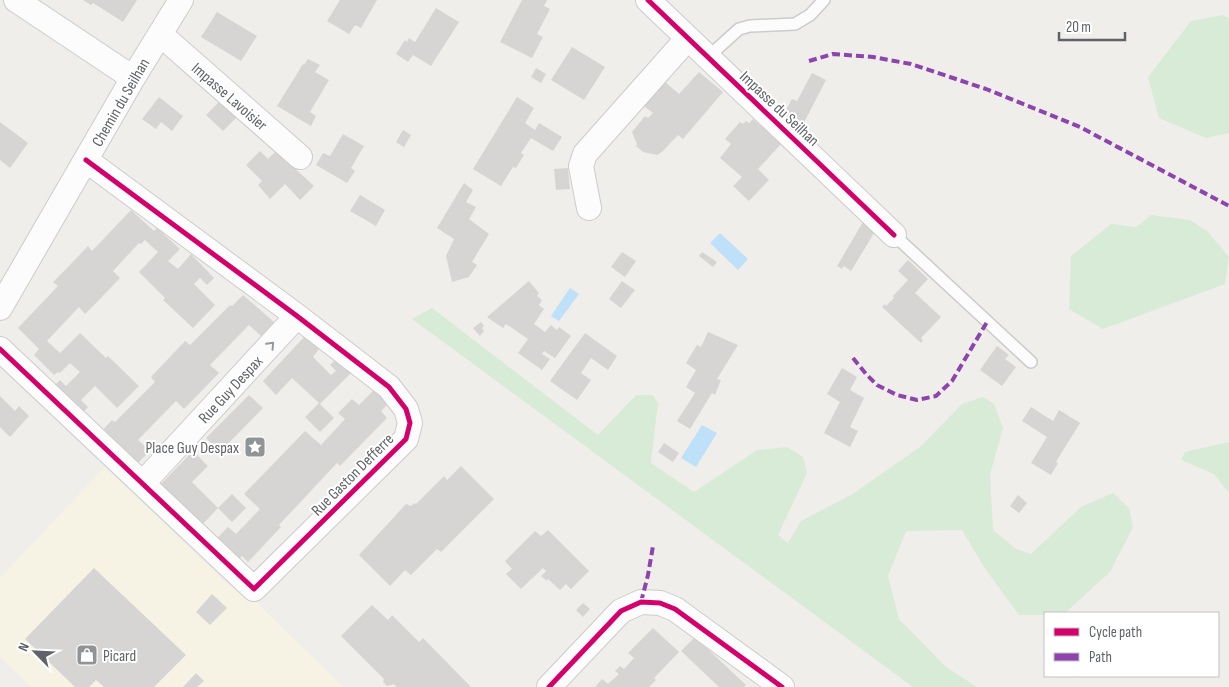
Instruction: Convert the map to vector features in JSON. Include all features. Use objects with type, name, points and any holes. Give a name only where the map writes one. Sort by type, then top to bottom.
[{"type":"street","points":[[16,0],[133,78]]},
{"type":"street","name":"Chemin du Seilhan","points":[[0,308],[133,78],[181,0]]},
{"type":"street","name":"Impasse du Seilhan","points":[[648,0],[894,235]]},
{"type":"street","name":"Impasse Lavoisier","points":[[160,34],[300,157]]},
{"type":"street","points":[[590,208],[581,166],[584,154],[688,38]]},
{"type":"street","name":"Rue Gaston Defferre","points":[[0,349],[254,589],[406,439],[410,423],[406,410],[389,387],[297,316],[86,160]]},
{"type":"street","name":"Rue Guy Despax","points":[[143,483],[297,316]]},
{"type":"street","points":[[549,687],[621,611],[640,602],[660,603],[674,609],[782,687]]},
{"type":"lane","points":[[708,57],[739,29],[750,26],[795,24],[810,15],[824,0]]},
{"type":"lane","name":"Impasse du Seilhan","points":[[894,235],[1031,362]]},
{"type":"shaded area","points":[[105,467],[225,582],[254,600],[343,687],[31,687],[0,657],[0,578]]},
{"type":"green space","points":[[1223,15],[1229,18],[1229,133],[1206,138],[1159,118],[1148,77],[1191,21]]},
{"type":"green space","points":[[1151,215],[1190,220],[1207,231],[1229,257],[1225,284],[1103,329],[1069,309],[1071,256],[1111,224],[1136,227]]},
{"type":"green space","points":[[432,308],[598,435],[636,395],[653,395],[658,403],[651,463],[694,492],[757,450],[787,447],[803,457],[807,473],[778,535],[788,543],[801,521],[851,495],[920,447],[962,404],[983,397],[994,404],[1003,428],[990,475],[993,530],[1016,549],[1031,554],[1081,507],[1113,493],[1129,508],[1133,527],[1110,572],[1066,612],[1044,612],[1044,615],[1019,615],[984,567],[962,530],[906,531],[888,576],[899,619],[946,667],[977,687],[913,687],[412,319]]},
{"type":"green space","points":[[1229,442],[1229,493],[1214,474],[1181,460],[1185,452]]},
{"type":"water","points":[[720,233],[748,259],[738,270],[710,243]]},
{"type":"water","points":[[570,288],[579,294],[559,321],[551,316]]},
{"type":"water","points":[[702,425],[717,433],[696,467],[681,458]]},
{"type":"building","points":[[83,0],[137,0],[123,22],[93,3],[91,5]]},
{"type":"building","points":[[340,0],[377,0],[361,28],[355,25],[349,34],[327,21]]},
{"type":"building","points":[[522,0],[547,0],[544,6],[550,9],[537,34],[543,37],[532,58],[500,42]]},
{"type":"building","points":[[436,8],[459,22],[431,66],[413,55],[408,62],[396,54],[405,40],[407,42],[409,38],[415,42]]},
{"type":"building","points":[[217,12],[257,36],[241,61],[201,37]]},
{"type":"building","points":[[572,47],[605,67],[584,100],[551,80]]},
{"type":"building","points":[[308,59],[320,65],[315,72],[329,80],[310,112],[316,116],[311,126],[277,106]]},
{"type":"building","points":[[536,68],[546,74],[541,83],[531,77]]},
{"type":"building","points":[[699,72],[723,92],[683,139],[678,135],[657,155],[643,152],[636,146],[637,144],[632,132],[645,116],[648,118],[653,113],[644,106],[665,82],[679,94]]},
{"type":"building","points":[[812,73],[826,80],[796,138],[790,132],[797,120],[784,114],[792,99],[797,101]]},
{"type":"building","points":[[159,97],[183,116],[172,131],[161,122],[156,129],[142,119]]},
{"type":"building","points":[[517,97],[534,108],[525,123],[535,130],[539,123],[562,137],[553,151],[531,138],[521,153],[524,155],[516,168],[513,167],[501,186],[473,169]]},
{"type":"building","points":[[222,99],[239,115],[223,131],[206,115]]},
{"type":"building","points":[[753,119],[781,144],[758,169],[769,180],[749,201],[733,186],[742,177],[720,158],[731,144],[725,139],[740,122],[743,124],[746,121],[749,123]]},
{"type":"building","points":[[0,122],[28,143],[10,168],[0,160]]},
{"type":"building","points":[[403,130],[411,135],[404,147],[396,142]]},
{"type":"building","points":[[343,134],[364,146],[351,168],[355,171],[347,183],[316,165],[323,153],[330,156]]},
{"type":"building","points":[[260,151],[268,159],[276,151],[314,186],[300,200],[285,184],[270,199],[258,185],[262,181],[246,165]]},
{"type":"building","points":[[568,168],[570,189],[556,190],[554,169]]},
{"type":"building","points":[[464,183],[473,190],[466,202],[476,207],[469,219],[489,234],[472,262],[477,265],[469,277],[452,282],[446,256],[454,239],[437,228]]},
{"type":"building","points":[[360,195],[385,210],[376,226],[350,211]]},
{"type":"building","points":[[131,210],[154,231],[157,228],[180,249],[168,261],[178,269],[191,254],[214,278],[207,285],[200,278],[194,284],[215,305],[193,328],[163,300],[165,298],[139,272],[158,252],[145,240],[141,244],[139,243],[113,271],[120,278],[85,314],[79,307],[47,341],[60,353],[80,333],[106,358],[108,356],[139,386],[117,408],[95,386],[81,400],[88,407],[80,415],[52,388],[60,380],[66,386],[80,372],[70,363],[60,373],[58,372],[54,375],[34,355],[39,349],[18,328],[58,286],[53,282],[88,246],[92,251]]},
{"type":"building","points":[[863,222],[876,230],[851,271],[844,266],[842,269],[837,266]]},
{"type":"building","points":[[622,252],[636,261],[625,277],[611,267]]},
{"type":"building","points":[[702,252],[717,262],[713,267],[699,256]]},
{"type":"building","points":[[908,260],[928,279],[915,293],[941,317],[921,338],[923,340],[921,343],[882,307],[885,304],[886,306],[894,298],[893,296],[908,280],[898,271]]},
{"type":"building","points":[[529,281],[539,293],[537,296],[542,300],[539,305],[544,309],[534,324],[545,332],[551,325],[557,330],[559,327],[571,336],[555,358],[544,351],[542,354],[550,359],[542,370],[518,353],[528,339],[506,324],[503,328],[487,317]]},
{"type":"building","points":[[622,281],[635,290],[621,308],[609,299]]},
{"type":"building","points":[[243,295],[274,322],[261,336],[249,325],[210,365],[219,373],[184,409],[176,401],[138,440],[150,451],[134,467],[99,434],[112,420],[115,422],[155,382],[151,377],[185,341],[190,345],[230,305],[232,306]]},
{"type":"building","points":[[481,322],[484,326],[482,328],[484,331],[480,336],[473,328]]},
{"type":"building","points":[[708,332],[738,345],[717,379],[721,380],[715,395],[712,393],[690,429],[677,421],[695,393],[686,387],[696,370],[686,363],[697,345],[701,347]]},
{"type":"building","points":[[585,333],[617,356],[608,370],[591,358],[581,373],[591,380],[577,400],[550,381]]},
{"type":"building","points":[[305,336],[319,349],[313,357],[331,375],[336,371],[330,365],[339,356],[353,371],[320,404],[334,418],[320,432],[305,417],[319,403],[292,378],[276,395],[263,381]]},
{"type":"building","points":[[997,346],[1009,355],[1005,359],[1016,367],[1002,386],[980,370]]},
{"type":"building","points":[[842,368],[857,377],[850,390],[864,398],[850,427],[858,431],[850,447],[824,433],[840,402],[827,394]]},
{"type":"building","points":[[374,390],[388,404],[381,411],[387,418],[340,466],[337,463],[279,525],[281,527],[248,562],[242,556],[235,563],[213,542],[228,527],[236,534],[260,509],[244,494],[305,431],[321,445],[345,419],[338,413],[352,399],[359,405]]},
{"type":"building","points":[[249,395],[263,408],[220,452],[206,438]]},
{"type":"building","points":[[0,396],[15,411],[19,406],[29,416],[10,437],[0,427]]},
{"type":"building","points":[[1031,407],[1053,421],[1059,410],[1080,423],[1056,462],[1058,463],[1051,475],[1031,463],[1047,437],[1022,421]]},
{"type":"building","points":[[664,443],[679,453],[673,462],[658,452]]},
{"type":"building","points":[[193,451],[208,466],[192,482],[218,508],[199,528],[157,488]]},
{"type":"building","points":[[461,466],[494,499],[441,552],[437,549],[411,575],[405,570],[390,586],[359,555],[406,504],[411,506],[414,503],[416,504],[444,476],[447,480]]},
{"type":"building","points":[[232,494],[246,508],[232,522],[218,508]]},
{"type":"building","points":[[1018,495],[1027,503],[1019,513],[1010,506]]},
{"type":"building","points":[[548,530],[589,571],[571,589],[566,584],[560,590],[548,579],[547,581],[541,576],[546,571],[543,568],[521,589],[506,574],[512,569],[505,561],[535,531],[541,536]]},
{"type":"building","points":[[94,568],[186,655],[154,687],[104,687],[96,680],[89,687],[75,687],[25,639]]},
{"type":"building","points":[[212,594],[227,608],[210,625],[196,612]]},
{"type":"building","points":[[583,603],[590,609],[583,617],[576,610]]},
{"type":"building","points":[[372,605],[388,620],[392,615],[419,642],[423,638],[471,687],[397,687],[394,684],[387,686],[383,682],[384,679],[341,636]]},
{"type":"building","points":[[653,628],[679,652],[654,678],[656,680],[649,687],[595,687],[602,679],[608,684],[619,674],[615,671],[620,666],[624,669],[634,658],[628,653]]},
{"type":"building","points":[[695,637],[746,685],[744,687],[719,687],[681,651]]},
{"type":"building","points":[[196,673],[204,681],[197,687],[183,687]]},
{"type":"marked path","points":[[809,61],[833,54],[873,57],[911,64],[986,89],[1080,127],[1229,206]]},
{"type":"marked path","points":[[853,358],[877,385],[897,395],[917,400],[936,396],[952,381],[987,322]]},
{"type":"marked path","points":[[641,602],[653,546]]},
{"type":"cycle path","points":[[648,0],[894,235]]},
{"type":"cycle path","points":[[0,349],[254,589],[406,439],[410,423],[406,409],[389,387],[297,316],[86,160]]},
{"type":"cycle path","points":[[549,687],[621,611],[641,602],[660,603],[675,609],[782,687]]},
{"type":"place","name":"Place Guy Despax","points":[[255,447]]},
{"type":"place","name":"Picard","points":[[87,655]]}]
